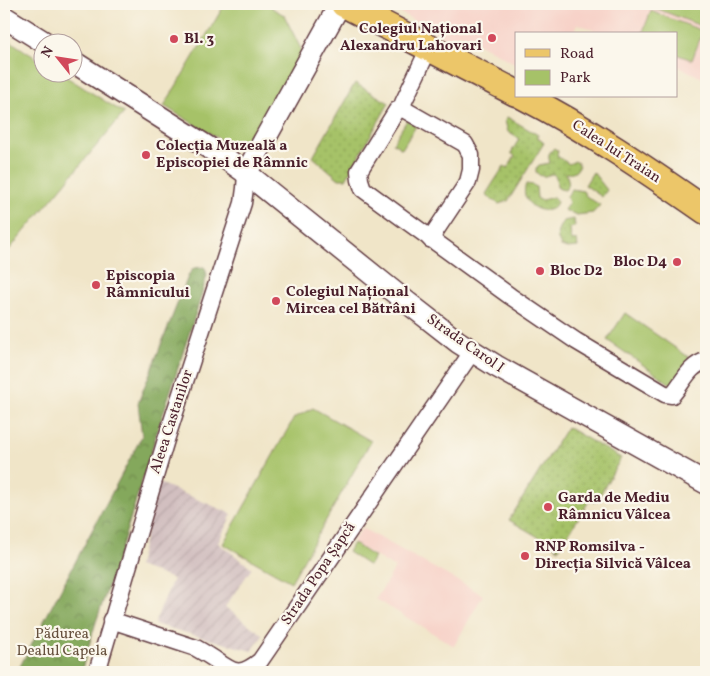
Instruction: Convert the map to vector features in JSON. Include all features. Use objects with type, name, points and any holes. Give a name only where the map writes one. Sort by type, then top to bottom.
[{"type":"main road","points":[[342,4],[515,92]]},
{"type":"main road","name":"Calea lui Traian","points":[[527,98],[592,135],[706,211]]},
{"type":"street","points":[[246,173],[342,4]]},
{"type":"street","points":[[4,17],[32,34]]},
{"type":"street","points":[[429,48],[403,104],[405,110],[465,144],[471,156],[471,170],[468,182],[430,239]]},
{"type":"street","name":"Strada Carol I","points":[[82,67],[246,173],[472,352],[704,476]]},
{"type":"street","points":[[397,110],[359,172],[362,189],[510,296],[576,341],[665,394],[672,395],[692,368],[699,362],[706,361]]},
{"type":"street","name":"Aleea Castanilor","points":[[97,672],[165,443],[240,212],[246,173]]},
{"type":"street","name":"Strada Popa Șapcă","points":[[112,620],[196,648],[228,670],[235,672],[253,667],[260,661],[472,352]]},
{"type":"shaded area","name":"Colegiul Național Alexandru Lahovari","points":[[384,4],[706,4],[706,80],[678,66],[678,32],[600,32],[578,24],[574,32],[515,32],[515,63],[459,33],[454,42]]},
{"type":"shaded area","points":[[159,483],[232,514],[218,543],[252,568],[225,607],[263,635],[252,651],[154,624],[173,579],[138,566]]},
{"type":"shaded area","points":[[362,528],[483,595],[454,646],[376,599],[395,568],[352,542]]},
{"type":"green space","points":[[225,4],[274,4],[272,8],[284,15],[303,53],[243,153],[164,106]]},
{"type":"green space","points":[[656,4],[706,4],[706,28],[655,8]]},
{"type":"green space","points":[[651,11],[703,31],[692,60],[678,55],[678,32],[643,32]]},
{"type":"green space","points":[[4,37],[32,55],[32,82],[74,82],[124,113],[4,256]]},
{"type":"green space","points":[[355,83],[389,103],[346,179],[339,179],[313,157]]},
{"type":"green space","points":[[507,117],[538,135],[538,138],[544,143],[508,201],[499,204],[486,194],[504,166],[508,168],[515,156],[511,153],[519,139],[508,132],[505,121]]},
{"type":"green space","points":[[407,120],[416,126],[402,149],[393,143]]},
{"type":"green space","points":[[554,148],[558,151],[557,156],[569,164],[575,161],[580,165],[574,172],[566,173],[568,184],[565,190],[557,187],[553,174],[543,176],[536,172],[536,168],[539,165],[550,163],[549,155]]},
{"type":"green space","points":[[593,172],[607,190],[602,197],[585,185]]},
{"type":"green space","points":[[526,184],[536,187],[537,198],[540,200],[554,198],[557,202],[553,208],[542,210],[530,204],[524,192]]},
{"type":"green space","points":[[572,189],[583,191],[586,196],[600,205],[593,213],[577,215],[564,210],[569,203],[567,197]]},
{"type":"green space","points":[[574,219],[575,226],[570,228],[571,240],[577,241],[578,247],[567,248],[561,246],[557,236],[559,228],[563,221]]},
{"type":"green space","name":"Pădurea Dealul Capela","points":[[204,267],[207,275],[200,300],[81,672],[17,672],[142,436],[138,403],[189,274],[194,268]]},
{"type":"green space","points":[[625,313],[690,358],[672,385],[607,340]]},
{"type":"green space","points":[[313,408],[371,441],[291,582],[223,544],[294,418]]},
{"type":"green space","points":[[567,427],[621,458],[596,502],[589,501],[559,549],[509,520]]},
{"type":"green space","points":[[353,543],[374,557],[369,566],[348,552]]},
{"type":"place","name":"Colegiul Național Alexandru Lahovari","points":[[492,38]]},
{"type":"place","name":"Bl. 3","points":[[174,39]]},
{"type":"place","name":"Colecția Muzeală a Episcopiei de Râmnic","points":[[146,155]]},
{"type":"place","name":"Bloc D4","points":[[677,262]]},
{"type":"place","name":"Bloc D2","points":[[540,271]]},
{"type":"place","name":"Episcopia Râmnicului","points":[[96,285]]},
{"type":"place","name":"Colegiul Național Mircea cel Bătrâni","points":[[276,301]]},
{"type":"place","name":"Garda de Mediu Râmnicu Vâlcea","points":[[548,507]]},
{"type":"place","name":"RNP Romsilva - Direcția Silvică Vâlcea","points":[[525,556]]}]
